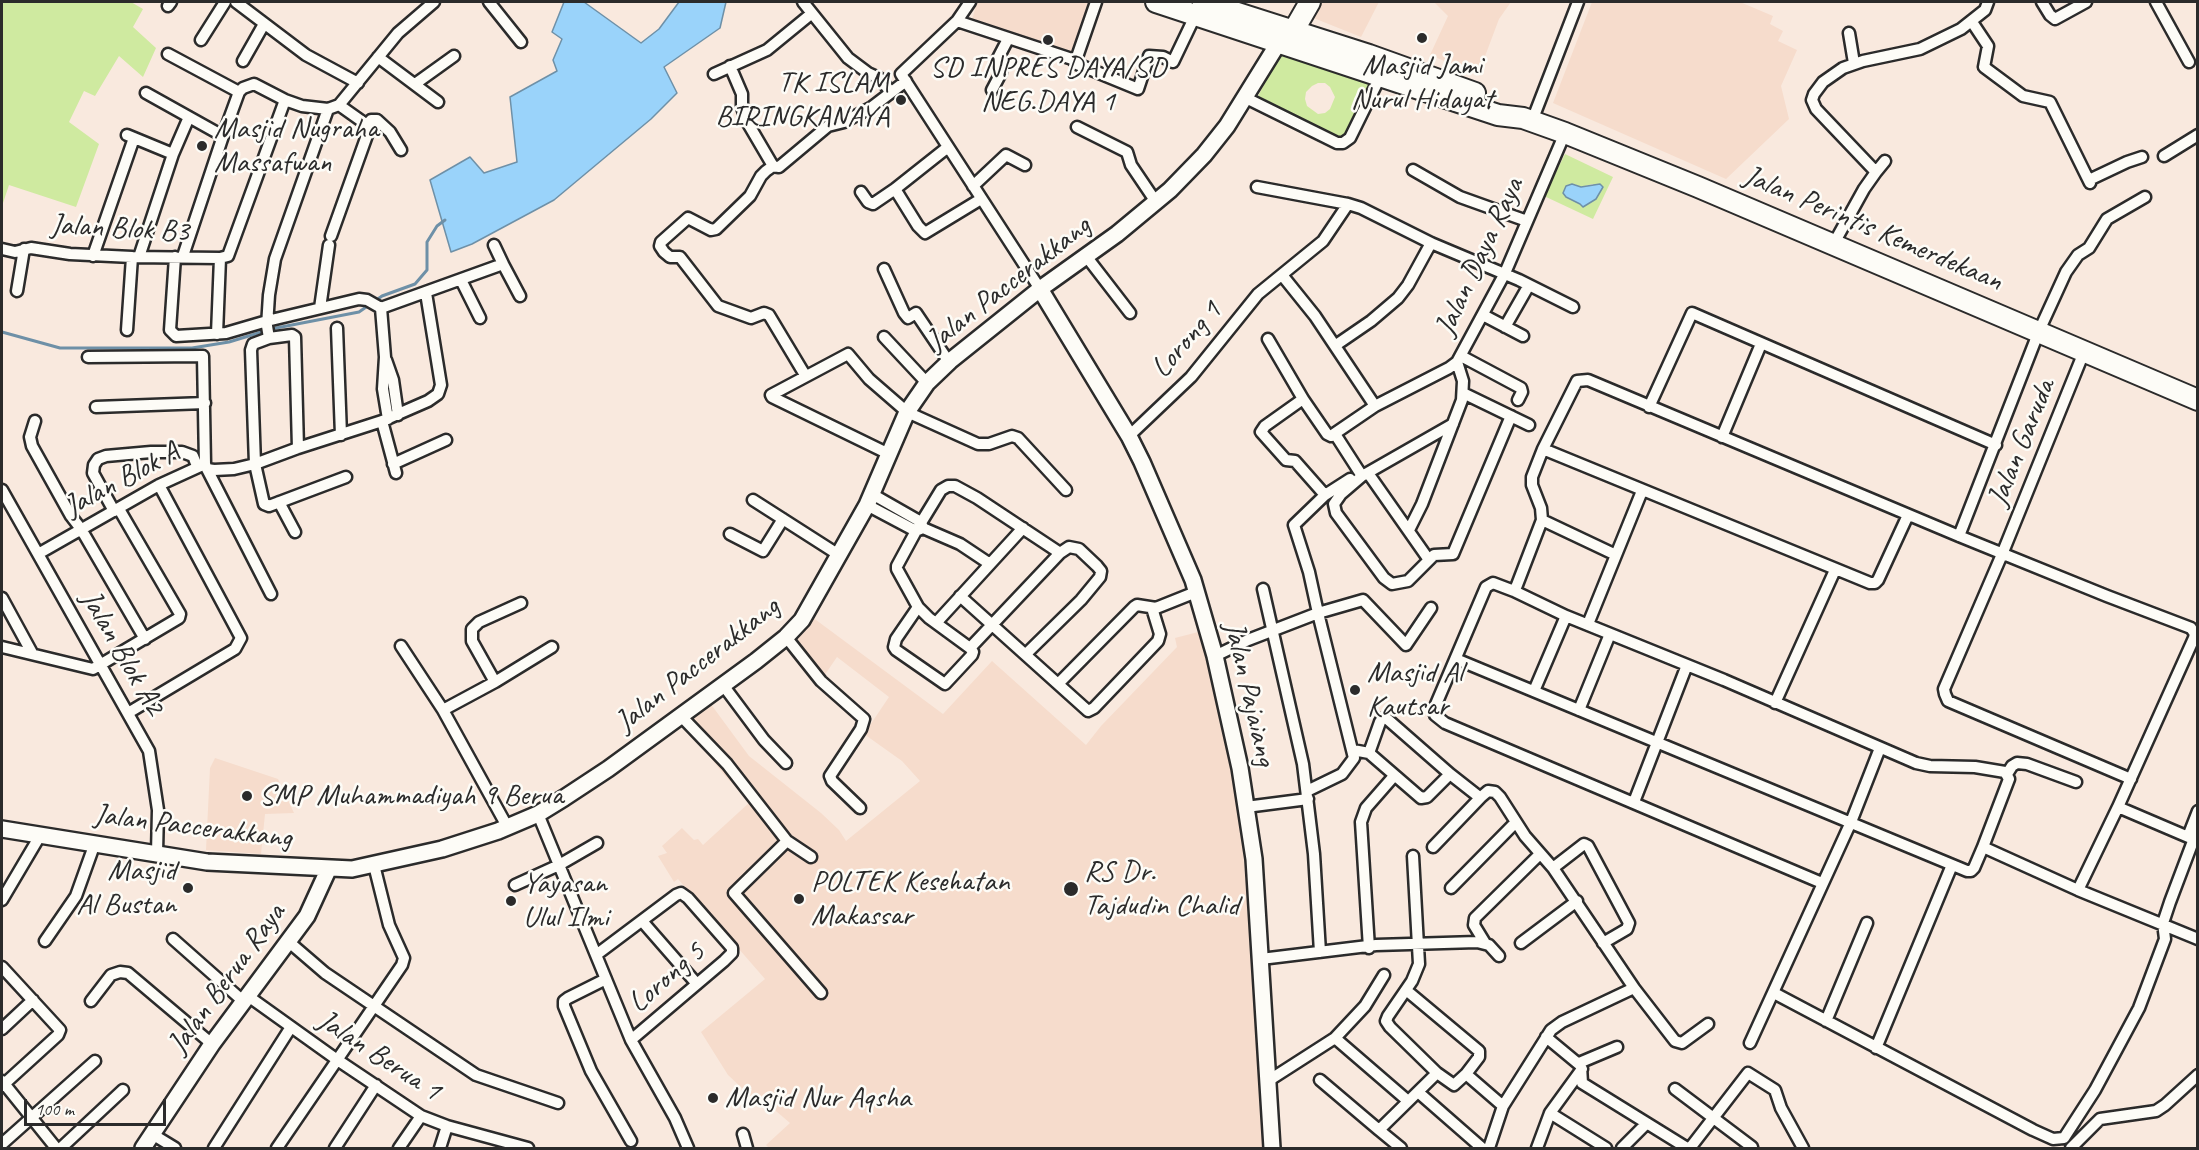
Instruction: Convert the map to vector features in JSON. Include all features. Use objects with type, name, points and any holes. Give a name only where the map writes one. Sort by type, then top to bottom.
[{"type":"highway","name":"Jalan Perintis Kemerdekaan","points":[[1156,2],[1199,8],[1498,115],[1527,119]]},
{"type":"highway","points":[[1283,37],[1296,2]]},
{"type":"highway","points":[[1283,37],[1310,2]]},
{"type":"highway","name":"Jalan Perintis Kemerdekaan","points":[[1283,37],[1369,55],[1503,104],[1527,119],[1698,187],[2198,400]]},
{"type":"main road","name":"Jalan Paccerakkang","points":[[3,826],[207,862],[352,868],[442,849],[508,828],[537,814],[608,769],[786,638],[809,610],[869,499],[907,412],[927,383],[949,362],[1040,289],[1156,202],[1204,155],[1246,98],[1283,37]]},
{"type":"main road","name":"Jalan Pajaiang","points":[[1040,289],[1129,436],[1176,537],[1196,592],[1215,656],[1240,768],[1254,859],[1272,1149]]},
{"type":"main road","name":"Jalan Berua Raya","points":[[143,1149],[212,1044],[307,916],[329,868]]},
{"type":"street","points":[[201,40],[225,2]]},
{"type":"street","points":[[236,2],[306,55],[358,82]]},
{"type":"street","points":[[298,448],[295,337],[268,330],[176,336],[170,330],[179,257],[239,92],[246,85],[254,84],[285,100],[312,108],[328,109],[339,105],[398,33],[434,2]]},
{"type":"street","points":[[489,2],[521,42]]},
{"type":"street","points":[[714,74],[767,50],[807,8],[818,2]]},
{"type":"street","points":[[970,2],[957,21],[901,74],[1040,289]]},
{"type":"street","points":[[1072,59],[1077,57],[1096,2]]},
{"type":"street","points":[[1527,119],[1578,2]]},
{"type":"street","points":[[1876,172],[1836,131],[1812,100],[1823,82],[1854,63],[1920,49],[1972,22],[1985,10],[1988,2]]},
{"type":"street","points":[[2042,2],[2050,15],[2055,18],[2086,2]]},
{"type":"street","points":[[2156,2],[2189,63]]},
{"type":"street","points":[[807,8],[848,58],[877,77],[891,92]]},
{"type":"street","points":[[957,21],[1072,59],[1077,64],[1138,88],[1149,56],[1163,57],[1173,62],[1199,8]]},
{"type":"street","points":[[1972,22],[1988,46],[1984,67],[2023,96],[2050,102],[2089,182],[2127,162],[2142,157]]},
{"type":"street","points":[[243,61],[264,24]]},
{"type":"street","points":[[1850,33],[1854,63]]},
{"type":"street","points":[[992,90],[1001,72],[996,62],[1008,39]]},
{"type":"street","points":[[168,54],[239,92]]},
{"type":"street","points":[[415,84],[454,56]]},
{"type":"street","points":[[378,57],[438,102]]},
{"type":"street","points":[[730,66],[742,94],[742,108],[746,120],[773,166]]},
{"type":"street","points":[[1246,98],[1337,143],[1343,143],[1350,138],[1381,75]]},
{"type":"street","points":[[806,375],[769,315],[764,314],[751,318],[718,306],[680,258],[670,257],[660,246],[663,240],[688,218],[711,230],[716,229],[750,196],[761,176],[773,166],[779,167],[828,126],[844,122],[872,107],[906,81]]},
{"type":"street","points":[[146,93],[223,136]]},
{"type":"street","name":"Jalan Blok B3","points":[[2,249],[15,252],[31,248],[93,256],[220,258],[228,256],[285,100]]},
{"type":"street","points":[[320,308],[330,241],[370,129],[368,124],[339,105]]},
{"type":"street","points":[[268,330],[269,295],[275,259],[328,109]]},
{"type":"street","points":[[127,330],[135,257],[189,117]]},
{"type":"street","points":[[368,124],[371,120],[377,120],[390,132],[401,150]]},
{"type":"street","points":[[1077,126],[1127,152],[1131,165],[1156,202]]},
{"type":"street","name":"Jalan Daya Raya","points":[[1331,434],[1411,386],[1442,373],[1459,359],[1505,273],[1565,133]]},
{"type":"street","points":[[2164,156],[2198,135]]},
{"type":"street","points":[[93,256],[131,137],[173,154]]},
{"type":"street","points":[[861,192],[873,204],[948,147]]},
{"type":"street","points":[[973,186],[1006,155],[1025,165]]},
{"type":"street","points":[[1833,245],[1864,189],[1885,161]]},
{"type":"street","points":[[1413,170],[1460,197],[1527,221]]},
{"type":"street","points":[[1257,187],[1348,204],[1393,223],[1431,243],[1505,273],[1573,308]]},
{"type":"street","points":[[895,189],[925,233],[981,199]]},
{"type":"street","points":[[1959,536],[2039,331],[2066,272],[2075,258],[2088,249],[2107,219],[2145,197]]},
{"type":"street","name":"Lorong 1","points":[[1129,436],[1191,377],[1270,282],[1282,275],[1328,236],[1348,204]]},
{"type":"street","points":[[1336,345],[1371,321],[1398,298],[1408,285],[1431,243]]},
{"type":"street","points":[[494,245],[520,296]]},
{"type":"street","points":[[17,291],[24,249]]},
{"type":"street","points":[[1086,256],[1130,313]]},
{"type":"street","points":[[217,334],[220,258]]},
{"type":"street","points":[[379,308],[503,264]]},
{"type":"street","points":[[884,269],[904,313],[908,318],[916,313],[949,362]]},
{"type":"street","points":[[1282,275],[1336,345],[1375,406]]},
{"type":"street","points":[[461,280],[480,318]]},
{"type":"street","points":[[1505,327],[1529,285]]},
{"type":"street","name":"Jalan Blok A","points":[[38,554],[159,485],[203,466],[234,469],[255,464],[389,419],[428,401],[440,390],[426,293]]},
{"type":"street","points":[[346,477],[269,506],[264,504],[255,464],[251,347],[268,330],[320,308],[359,299],[367,300],[379,308],[385,357],[393,380],[389,419],[394,468],[446,440]]},
{"type":"street","points":[[1649,406],[1692,313],[1996,445]]},
{"type":"street","points":[[1483,315],[1523,336]]},
{"type":"street","points":[[337,328],[341,435]]},
{"type":"street","points":[[884,337],[927,383]]},
{"type":"street","points":[[1268,339],[1304,399],[1408,530],[1429,560]]},
{"type":"street","points":[[1722,437],[1761,344]]},
{"type":"street","name":"Jalan Garuda","points":[[2084,352],[2003,552],[1944,689],[1946,698],[2131,779]]},
{"type":"street","points":[[889,454],[772,397],[772,394],[848,354],[869,379],[907,412],[978,444],[989,444],[1012,436],[1018,438],[1066,490]]},
{"type":"street","points":[[88,357],[203,356],[205,403],[203,466]]},
{"type":"street","points":[[1408,530],[1422,504],[1463,393],[1459,359]]},
{"type":"street","points":[[1459,359],[1521,388],[1522,392],[1518,400]]},
{"type":"street","points":[[1514,591],[1542,520],[1541,508],[1532,481],[1543,449],[1577,381],[1588,381],[1959,536],[2185,625],[2194,631],[2194,638],[2078,890]]},
{"type":"street","points":[[1463,393],[1529,425]]},
{"type":"street","points":[[1304,399],[1265,426],[1261,432],[1286,460],[1295,461],[1325,495]]},
{"type":"street","points":[[96,407],[205,403]]},
{"type":"street","points":[[1363,474],[1341,494],[1334,507],[1336,513],[1384,578],[1392,584],[1408,581],[1438,554],[1454,554],[1511,416]]},
{"type":"street","points":[[35,422],[30,437],[32,446],[145,639]]},
{"type":"street","points":[[1246,807],[1308,795],[1342,774],[1353,761],[1353,750],[1317,614],[1309,572],[1294,525],[1325,495],[1453,424]]},
{"type":"street","points":[[1543,449],[1870,584],[1876,582],[1908,514]]},
{"type":"street","points":[[2,647],[90,669],[179,618],[180,615],[93,473],[94,465],[102,457],[151,452],[190,454],[195,458],[203,466],[271,594]]},
{"type":"street","points":[[128,713],[235,649],[240,639],[159,485]]},
{"type":"street","points":[[918,607],[894,643],[897,651],[943,684],[947,683],[973,652],[918,607],[898,573],[897,566],[941,490],[948,486],[955,486],[1060,553]]},
{"type":"street","name":"Jalan Blok A2","points":[[2,490],[151,758],[158,810],[157,853]]},
{"type":"street","points":[[1588,624],[1642,491]]},
{"type":"street","points":[[869,499],[920,527],[960,544],[990,564]]},
{"type":"street","points":[[753,500],[839,555]]},
{"type":"street","points":[[279,502],[295,532]]},
{"type":"street","points":[[730,534],[763,551],[783,519]]},
{"type":"street","points":[[1542,520],[1616,555]]},
{"type":"street","points":[[936,623],[1023,528]]},
{"type":"street","points":[[970,648],[1060,553],[1074,546],[1097,566],[1101,574],[1096,583],[1026,654]]},
{"type":"street","points":[[1775,703],[1835,570]]},
{"type":"street","points":[[1822,883],[1438,719],[1434,709],[1488,584],[1514,591],[1566,616],[1923,765],[1975,766],[2007,774]]},
{"type":"street","points":[[1263,589],[1271,632],[1302,754],[1308,795],[1320,952]]},
{"type":"street","points":[[1058,684],[1137,605],[1152,608],[1196,592]]},
{"type":"street","points":[[960,596],[1026,654],[1084,710],[1091,711],[1158,640],[1160,634],[1152,608]]},
{"type":"street","points":[[2,598],[32,653]]},
{"type":"street","points":[[1215,656],[1317,614],[1363,600],[1406,645],[1431,608]]},
{"type":"street","points":[[495,682],[472,641],[472,628],[479,622],[521,603]]},
{"type":"street","points":[[1534,691],[1566,616]]},
{"type":"street","points":[[1579,710],[1610,634]]},
{"type":"street","points":[[786,638],[821,681],[864,719],[864,723],[830,776],[832,781],[860,808]]},
{"type":"street","points":[[401,646],[442,710],[508,828]]},
{"type":"street","points":[[442,710],[495,682],[552,647]]},
{"type":"street","points":[[1456,659],[1967,871],[1973,870],[1983,847],[2009,779],[2007,774],[2012,766],[2017,763],[2027,764],[2076,782]]},
{"type":"street","points":[[1634,802],[1687,665]]},
{"type":"street","points":[[723,685],[764,740],[786,763]]},
{"type":"street","points":[[680,715],[727,764],[787,841],[811,857]]},
{"type":"street","points":[[1368,753],[1380,722],[1386,718],[1480,797]]},
{"type":"street","points":[[1750,1043],[1851,822],[1880,748]]},
{"type":"street","points":[[1353,750],[1368,753],[1417,796],[1424,798],[1450,774]]},
{"type":"street","points":[[1369,948],[1361,822],[1366,808],[1394,776]]},
{"type":"street","points":[[1433,847],[1480,797],[1488,791],[1495,792],[1515,823],[1577,901],[1602,943],[1634,988],[1678,1044],[1708,1024]]},
{"type":"street","points":[[2118,807],[2190,838]]},
{"type":"street","points":[[1774,993],[2032,1130],[2053,1139],[2064,1138],[2095,1090],[2139,1008],[2164,939],[2163,923],[2198,811]]},
{"type":"street","points":[[537,814],[631,1040],[684,1147]]},
{"type":"street","points":[[1451,888],[1515,823]]},
{"type":"street","points":[[2190,838],[2198,828]]},
{"type":"street","points":[[2,900],[41,834]]},
{"type":"street","points":[[787,841],[734,893],[821,993]]},
{"type":"street","points":[[45,941],[71,906],[95,843]]},
{"type":"street","points":[[515,885],[559,865],[597,843]]},
{"type":"street","points":[[1553,868],[1584,844],[1588,846],[1629,923],[1627,929],[1602,943]]},
{"type":"street","points":[[1983,847],[2078,890],[2198,939]]},
{"type":"street","points":[[1499,956],[1485,943],[1474,925],[1475,918],[1540,854]]},
{"type":"street","points":[[1406,990],[1479,1051],[1479,1057],[1454,1085],[1437,1072],[1387,1024],[1388,1016],[1417,972],[1419,964],[1413,856]]},
{"type":"street","points":[[277,1149],[402,965],[404,958],[388,925],[374,865]]},
{"type":"street","points":[[1876,1048],[1953,865]]},
{"type":"street","name":"Lorong 5","points":[[631,1040],[724,961],[732,951],[688,898],[681,893],[642,921]]},
{"type":"street","points":[[1521,943],[1577,901]]},
{"type":"street","points":[[596,955],[642,921],[697,984]]},
{"type":"street","points":[[1826,1021],[1867,923]]},
{"type":"street","name":"Jalan Berua 1","points":[[173,939],[245,999],[291,1027],[421,1116],[447,1126],[528,1149]]},
{"type":"street","points":[[289,942],[325,973],[476,1075],[558,1103]]},
{"type":"street","points":[[1261,959],[1369,948],[1376,945],[1485,943]]},
{"type":"street","points":[[2,970],[60,1027],[60,1033],[2,1084],[56,1149]]},
{"type":"street","points":[[91,1001],[111,975],[120,972],[128,973],[212,1044]]},
{"type":"street","points":[[1268,1081],[1335,1038],[1365,1006],[1384,975]]},
{"type":"street","points":[[606,979],[568,998],[564,1001],[564,1006],[591,1071],[631,1142]]},
{"type":"street","points":[[1489,1149],[1503,1106],[1546,1037],[1562,1022],[1634,988]]},
{"type":"street","points":[[2,1029],[33,1000]]},
{"type":"street","points":[[214,1149],[291,1027]]},
{"type":"street","points":[[1546,1037],[1580,1066],[1582,1083],[1688,1149],[1748,1072],[1775,1090],[1781,1108],[1803,1149]]},
{"type":"street","points":[[1335,1038],[1408,1101]]},
{"type":"street","points":[[1537,1149],[1550,1113],[1580,1066],[1617,1047]]},
{"type":"street","points":[[2,1144],[95,1061]]},
{"type":"street","points":[[1379,1130],[1437,1072]]},
{"type":"street","points":[[1466,1074],[1503,1106]]},
{"type":"street","points":[[2072,1149],[2100,1119],[2160,1109],[2198,1075]]},
{"type":"street","points":[[1320,1080],[1401,1149]]},
{"type":"street","points":[[335,1149],[376,1085]]},
{"type":"street","points":[[1675,1089],[1752,1147]]},
{"type":"street","points":[[61,1149],[123,1090]]},
{"type":"street","points":[[1418,1092],[1482,1149]]},
{"type":"street","points":[[1550,1113],[1606,1149]]},
{"type":"street","points":[[399,1149],[421,1116]]},
{"type":"street","points":[[1622,1149],[1646,1124]]},
{"type":"street","points":[[440,1149],[447,1126]]},
{"type":"street","points":[[152,1134],[175,1149]]},
{"type":"street","points":[[743,1134],[747,1149]]},
{"type":"shaded area","points":[[977,2],[1086,2],[1095,6],[1079,59],[971,24]]},
{"type":"shaded area","points":[[1319,2],[1379,2],[1361,37],[1311,17]]},
{"type":"shaded area","points":[[1434,2],[1511,2],[1499,19],[1478,75],[1430,55],[1448,16]]},
{"type":"shaded area","points":[[1592,2],[1740,2],[1773,16],[1770,24],[1783,31],[1778,41],[1797,50],[1781,86],[1789,119],[1726,179],[1553,103]]},
{"type":"shaded area","name":"RS Dr. Tajdudin Chalid","points":[[812,617],[943,714],[992,661],[1086,745],[1101,726],[1177,647],[1175,638],[1202,631],[1224,720],[1240,812],[1266,1148],[769,1148],[766,1145],[790,1123],[763,1100],[758,1103],[728,1075],[701,1032],[765,979],[678,879],[674,882],[658,856],[667,853],[662,846],[682,828],[703,845],[750,802],[726,777],[682,722],[710,703],[749,756],[821,813],[839,830],[846,841],[920,781],[902,761],[864,734],[889,697],[837,657],[824,676],[793,641]]},
{"type":"shaded area","name":"SMP Muhammadiyah 9 Berua","points":[[215,758],[278,779],[294,813],[265,814],[261,854],[206,850],[210,768]]},
{"type":"green space","points":[[2,2],[131,2],[143,9],[133,27],[156,48],[143,77],[119,56],[95,96],[84,91],[69,122],[99,144],[76,207],[9,185],[2,206]]},
{"type":"green space","points":[[1282,51],[1371,81],[1342,141],[1257,98]],"holes":[[[1318,83],[1325,83],[1335,97],[1330,109],[1318,114],[1307,106],[1306,92]]]},
{"type":"green space","points":[[1565,154],[1613,177],[1593,219],[1544,196]],"holes":[[[1576,184],[1576,187],[1593,184],[1591,203],[1580,204],[1566,197]]]},
{"type":"water","points":[[564,2],[584,2],[641,43],[659,29],[679,2],[726,2],[720,28],[664,67],[677,93],[651,119],[554,200],[472,244],[451,252],[430,180],[470,157],[484,173],[517,162],[510,97],[557,71],[553,60],[562,39],[552,32]]},
{"type":"water","points":[[1572,184],[1581,187],[1600,184],[1603,187],[1596,199],[1583,207],[1563,193],[1566,186]]},
{"type":"waterway","points":[[375,301],[382,296],[415,284],[427,270],[427,242],[437,226],[445,220]]},
{"type":"waterway","points":[[271,329],[359,312],[369,305]]},
{"type":"waterway","points":[[2,332],[60,348],[192,348],[229,342],[265,331]]},
{"type":"place","name":"Masjid Jami Nurul Hidayat","points":[[1422,38]]},
{"type":"place","name":"SD INPRES DAYA/SD NEG.DAYA 1","points":[[1048,40]]},
{"type":"place","name":"TK ISLAM BIRINGKANAYA","points":[[901,100]]},
{"type":"place","name":"Masjid Nugraha Massafwan","points":[[202,146]]},
{"type":"place","name":"Masjid Al Kautsar","points":[[1355,690]]},
{"type":"place","name":"SMP Muhammadiyah 9 Berua","points":[[247,796]]},
{"type":"place","name":"Masjid Al Bustan","points":[[188,888]]},
{"type":"place","name":"RS Dr. Tajdudin Chalid","points":[[1071,889]]},
{"type":"place","name":"POLTEK Kesehatan Makassar","points":[[799,899]]},
{"type":"place","name":"Yayasan Ulul Ilmi","points":[[511,901]]},
{"type":"place","name":"Masjid Nur Aqsha","points":[[713,1098]]}]
